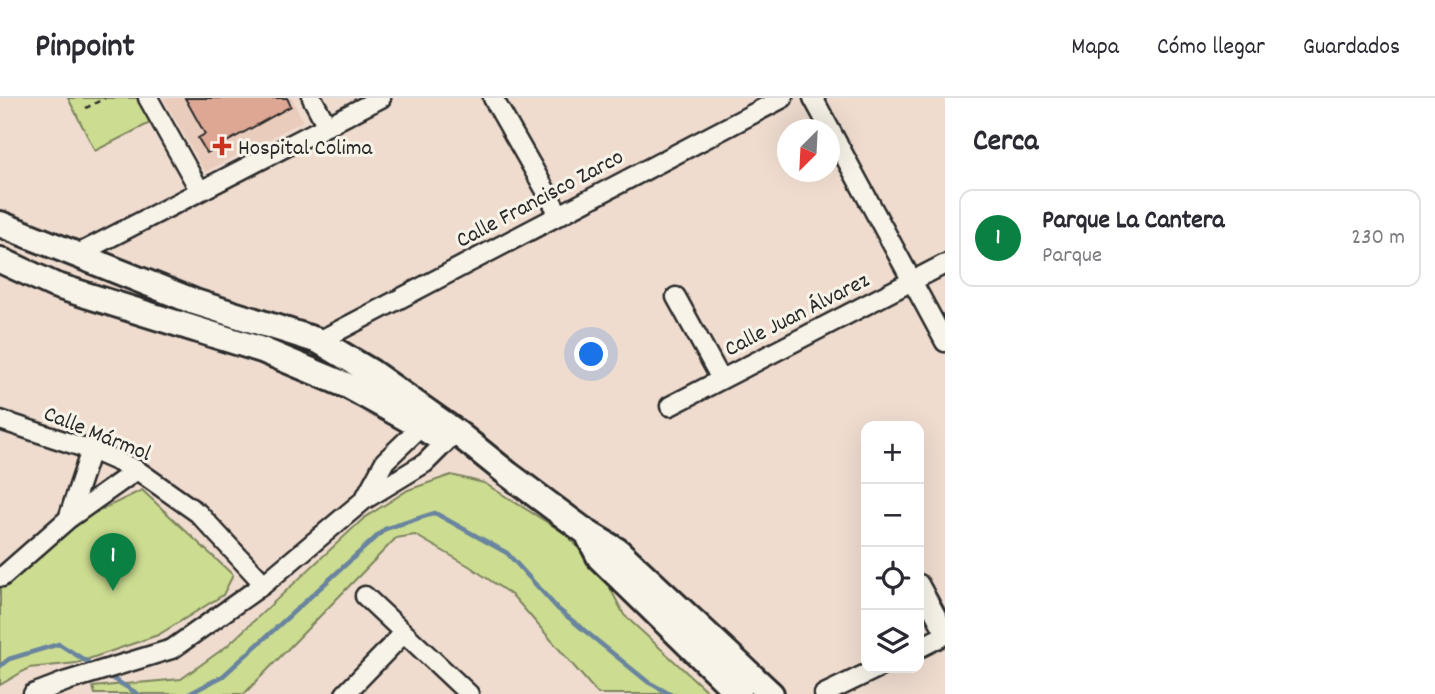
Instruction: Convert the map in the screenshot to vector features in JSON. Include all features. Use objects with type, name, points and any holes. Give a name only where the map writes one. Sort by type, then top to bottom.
[{"type":"street","points":[[148,98],[200,191]]},
{"type":"street","points":[[312,98],[327,126]]},
{"type":"street","points":[[76,255],[382,98]]},
{"type":"street","points":[[493,98],[559,214]]},
{"type":"street","name":"Calle Francisco Zarco","points":[[319,341],[783,98]]},
{"type":"street","points":[[813,98],[945,342]]},
{"type":"street","points":[[0,224],[195,302],[319,341],[371,372],[427,421],[508,474],[586,532],[618,551],[771,694]]},
{"type":"street","points":[[0,260],[54,285],[262,350],[427,421]]},
{"type":"street","name":"Calle Juan Álvarez","points":[[670,406],[945,264]]},
{"type":"street","points":[[676,298],[721,379]]},
{"type":"street","name":"Calle Mármol","points":[[0,420],[90,450],[137,470],[198,513],[264,584]]},
{"type":"street","points":[[363,500],[385,461],[427,421]]},
{"type":"street","points":[[33,694],[172,649],[264,584],[363,500],[425,464],[451,438]]},
{"type":"street","points":[[68,519],[90,450]]},
{"type":"street","points":[[1,576],[68,519],[137,470]]},
{"type":"street","points":[[586,532],[600,558],[739,694]]},
{"type":"street","points":[[924,593],[945,633],[924,645]]},
{"type":"street","points":[[365,596],[468,694]]},
{"type":"street","points":[[345,694],[404,633]]},
{"type":"street","points":[[824,694],[868,673]]},
{"type":"path","points":[[86,107],[105,98]]},
{"type":"shaded area","name":"Hospital Colima","points":[[163,98],[292,98],[303,121],[205,172]]},
{"type":"green space","points":[[68,98],[140,98],[152,122],[95,151]]},
{"type":"green space","points":[[451,475],[484,483],[566,534],[605,578],[624,615],[710,694],[598,694],[513,596],[469,566],[415,535],[396,538],[244,694],[95,694],[93,687],[181,679],[227,646],[364,518],[408,490]]},
{"type":"green space","points":[[142,490],[233,575],[223,595],[158,635],[77,663],[29,668],[0,685],[0,585],[4,586],[33,557],[86,517]]},
{"type":"building","points":[[185,98],[287,98],[291,106],[207,153],[198,138],[205,134]]},
{"type":"waterway","points":[[189,694],[223,676],[385,529],[435,513],[507,553],[558,609],[648,682],[670,694]]},
{"type":"waterway","points":[[0,666],[9,659],[59,644],[94,666]]},
{"type":"waterway","points":[[107,675],[138,694]]},
{"type":"place","name":"Hospital Colima","points":[[222,146]]},
{"type":"place","name":"Parque La Cantera","points":[[113,591]]}]
